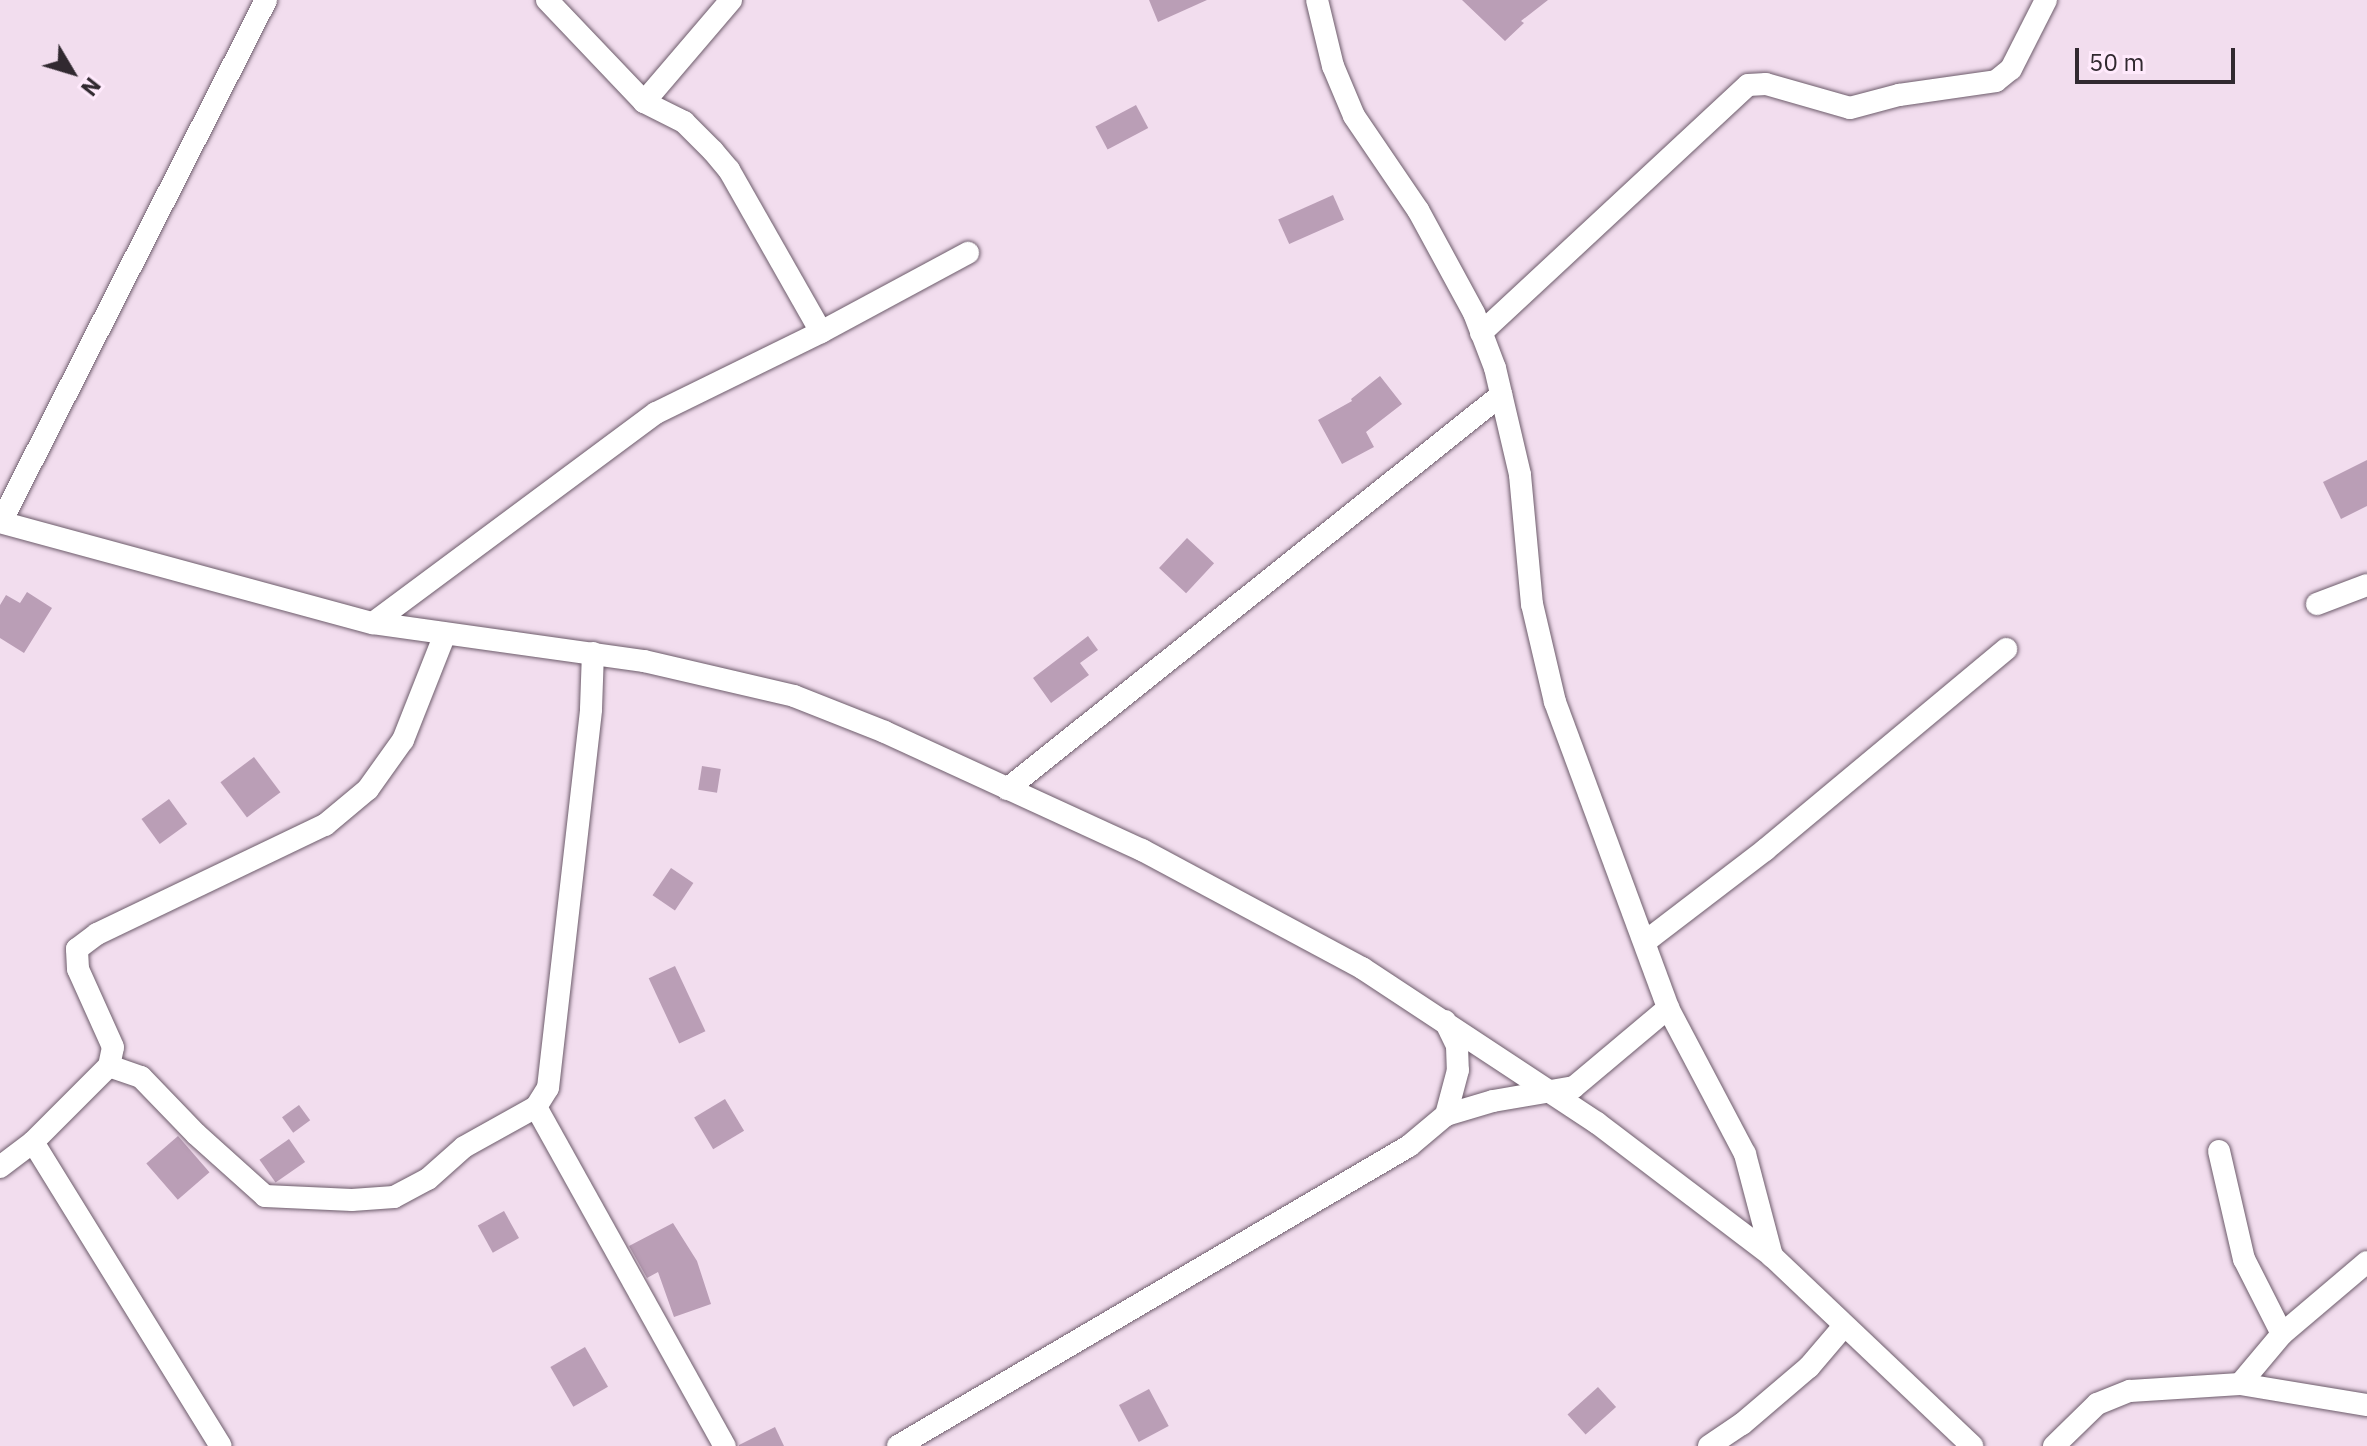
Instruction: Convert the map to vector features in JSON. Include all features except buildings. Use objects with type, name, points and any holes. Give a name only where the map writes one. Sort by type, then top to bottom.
[{"type":"street","points":[[266,0],[0,522],[373,623],[593,653],[742,682],[794,696],[885,732],[1142,850],[1362,968],[1554,1093],[1772,1256],[1972,1446]]},
{"type":"street","points":[[547,0],[644,102],[684,122],[729,170],[821,332]]},
{"type":"street","points":[[644,102],[731,0]]},
{"type":"street","points":[[1317,0],[1333,66],[1354,116],[1418,210],[1481,333],[1501,395],[1520,475],[1532,604],[1555,702],[1646,941],[1668,1008],[1745,1154],[1758,1192],[1772,1256]]},
{"type":"street","points":[[1481,333],[1748,85],[1766,84],[1850,108],[1899,95],[1996,81],[2011,69],[2046,0]]},
{"type":"street","points":[[373,623],[656,413],[821,332],[968,253]]},
{"type":"street","points":[[1007,789],[1501,395]]},
{"type":"street","points":[[2317,604],[2367,585]]},
{"type":"street","points":[[0,1167],[33,1142],[109,1066],[113,1047],[78,969],[77,949],[97,934],[325,825],[368,789],[403,740],[445,634]]},
{"type":"street","points":[[1646,941],[1765,850],[2006,649]]},
{"type":"street","points":[[109,1066],[141,1077],[196,1134],[265,1196],[352,1200],[394,1197],[428,1179],[464,1147],[536,1107],[548,1088],[591,709],[593,653]]},
{"type":"street","points":[[903,1445],[1409,1146],[1446,1115],[1493,1101],[1554,1093],[1574,1087],[1668,1008]]},
{"type":"street","points":[[1445,1021],[1457,1046],[1458,1070],[1446,1115]]},
{"type":"street","points":[[536,1107],[725,1446]]},
{"type":"street","points":[[33,1142],[221,1446]]},
{"type":"street","points":[[2219,1151],[2244,1259],[2282,1334]]},
{"type":"street","points":[[2240,1384],[2282,1334],[2367,1262]]},
{"type":"street","points":[[1709,1446],[1742,1424],[1809,1367],[1844,1326]]},
{"type":"street","points":[[2054,1446],[2097,1404],[2112,1395],[2167,1387],[2240,1384],[2367,1405]]}]
